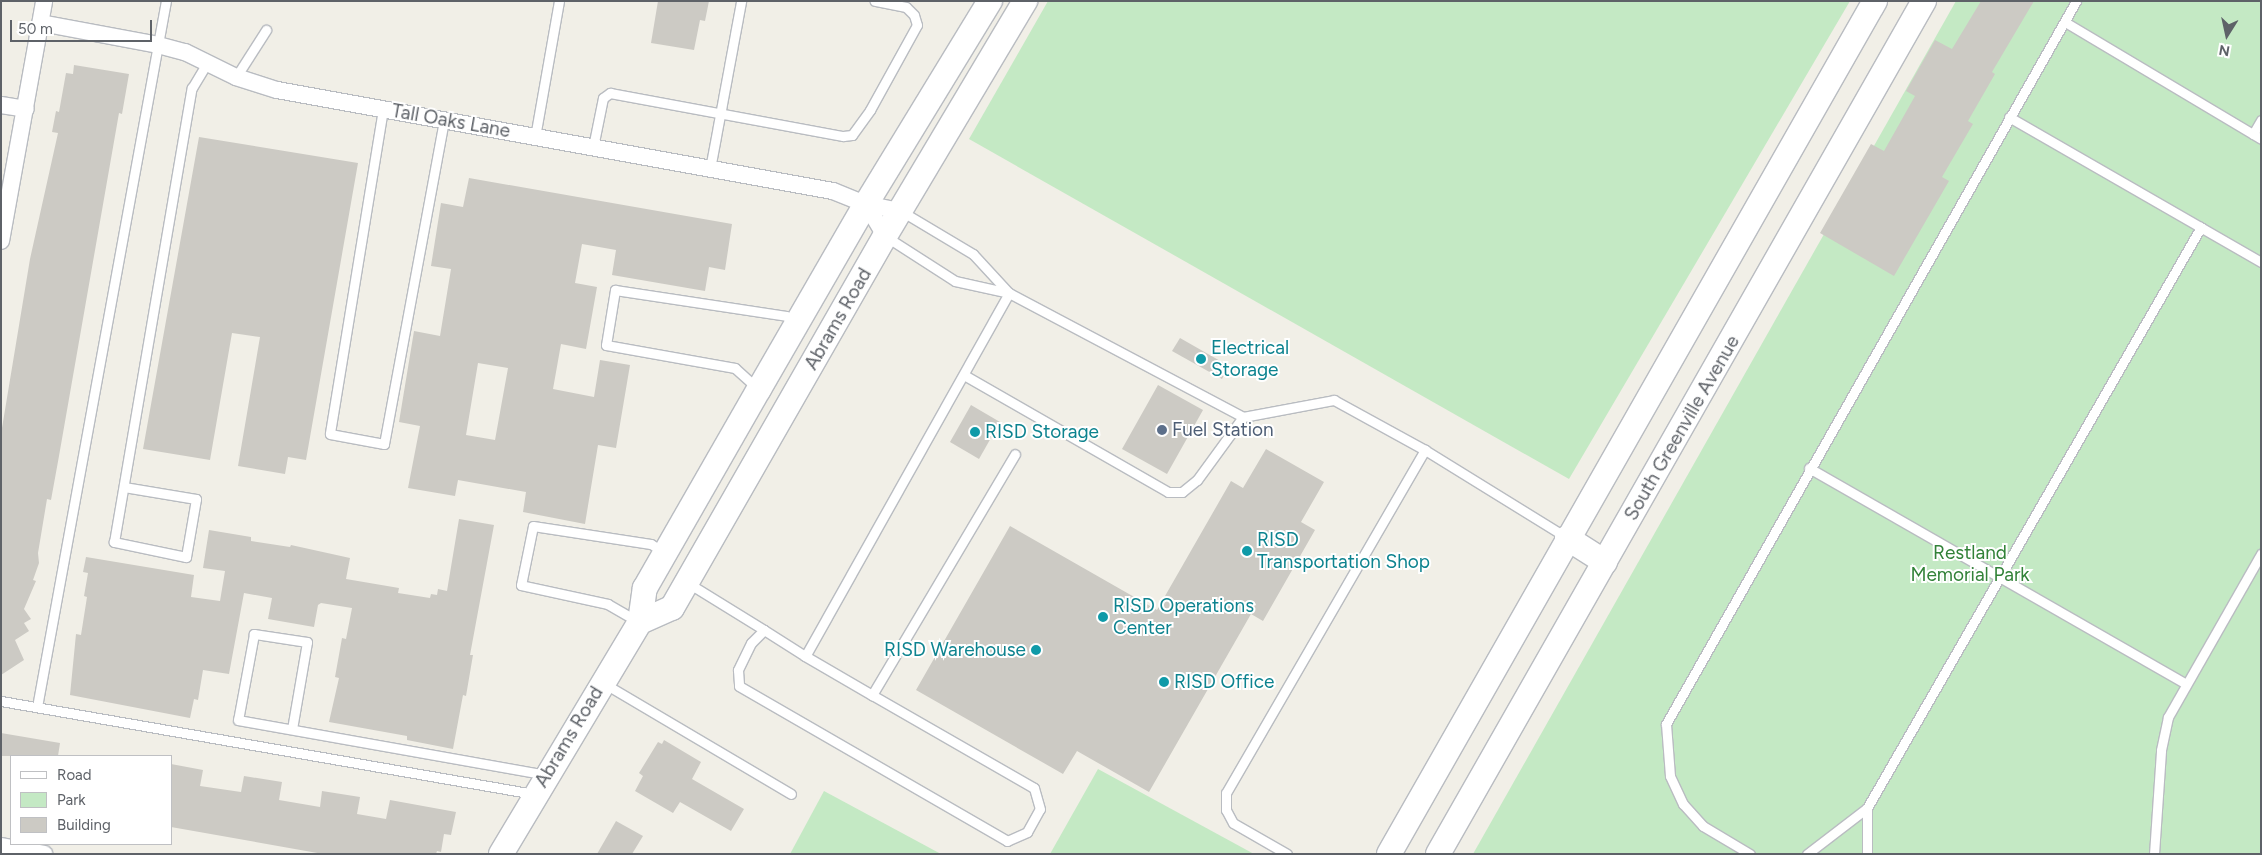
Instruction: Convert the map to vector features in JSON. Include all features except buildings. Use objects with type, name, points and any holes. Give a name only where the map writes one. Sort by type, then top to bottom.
[{"type":"main road","name":"Abrams Road","points":[[501,854],[540,785],[640,622],[645,588],[759,389],[866,204],[990,1]]},
{"type":"main road","name":"Abrams Road","points":[[640,622],[672,608],[885,236],[1026,1]]},
{"type":"main road","points":[[1389,854],[1567,538],[1875,1]]},
{"type":"main road","name":"South Greenville Avenue","points":[[1438,854],[1924,1]]},
{"type":"main road","points":[[1567,538],[1605,562]]},
{"type":"street","points":[[2,234],[44,1]]},
{"type":"street","name":"Tall Oaks Lane","points":[[41,24],[158,45],[207,63],[236,77],[277,90],[833,191],[866,204],[900,211]]},
{"type":"street","points":[[1,105],[26,109]]},
{"type":"street","points":[[866,204],[885,236]]},
{"type":"street","points":[[1,846],[44,854]]},
{"type":"lane","points":[[38,707],[166,1]]},
{"type":"lane","points":[[535,136],[559,1]]},
{"type":"lane","points":[[710,168],[741,1]]},
{"type":"lane","points":[[593,147],[601,102],[610,93],[843,136],[852,135],[916,30],[914,15],[906,7],[875,1]]},
{"type":"lane","points":[[1750,854],[1704,826],[1683,804],[1670,776],[1666,724],[1809,468],[2076,1]]},
{"type":"lane","points":[[2065,22],[2257,137],[2261,120]]},
{"type":"lane","points":[[236,77],[266,30]]},
{"type":"lane","points":[[124,487],[196,499],[186,557],[114,542],[192,88],[207,63]]},
{"type":"lane","points":[[383,109],[330,434],[384,444],[444,120]]},
{"type":"lane","points":[[2009,117],[2261,262]]},
{"type":"lane","points":[[900,211],[973,254],[1009,293]]},
{"type":"lane","points":[[1806,854],[1867,808],[1998,576],[2201,227]]},
{"type":"lane","points":[[885,236],[955,281],[1009,293],[1243,417],[1334,400],[1425,450],[1567,538]]},
{"type":"lane","points":[[759,389],[734,368],[606,345],[615,290],[786,316],[798,324]]},
{"type":"lane","points":[[805,656],[1009,293]]},
{"type":"lane","points":[[964,375],[1168,492],[1182,492],[1197,480],[1243,417]]},
{"type":"lane","points":[[1287,854],[1233,823],[1226,810],[1226,794],[1425,450]]},
{"type":"lane","points":[[872,695],[1015,454]]},
{"type":"lane","points":[[1809,468],[2186,684]]},
{"type":"lane","points":[[640,622],[608,604],[520,585],[533,526],[651,544],[665,554]]},
{"type":"lane","points":[[2154,854],[2163,732],[2168,717],[2261,554]]},
{"type":"lane","points":[[686,582],[764,630],[805,656],[1034,788],[1040,808],[1027,832],[1007,841],[739,686],[738,670],[751,643],[764,630]]},
{"type":"lane","points":[[292,729],[307,642],[254,634],[238,720],[292,729],[540,785]]},
{"type":"lane","points":[[603,683],[791,794]]},
{"type":"lane","points":[[1,701],[540,785]]},
{"type":"lane","points":[[1867,808],[1867,854]]},
{"type":"green space","points":[[1048,1],[1850,1],[1569,479],[969,139]]},
{"type":"green space","name":"Restland Memorial Park","points":[[1956,1],[2261,1],[2261,854],[1473,854]]},
{"type":"green space","points":[[1098,769],[1254,854],[1050,854]]},
{"type":"green space","points":[[824,791],[941,854],[790,854]]},
{"type":"place","name":"Electrical Storage","points":[[1201,359]]},
{"type":"place","name":"Fuel Station","points":[[1162,430]]},
{"type":"place","name":"RISD Storage","points":[[975,432]]},
{"type":"place","name":"RISD Transportation Shop","points":[[1247,551]]},
{"type":"place","name":"RISD Operations Center","points":[[1103,617]]},
{"type":"place","name":"RISD Warehouse","points":[[1036,650]]},
{"type":"place","name":"RISD Office","points":[[1164,682]]}]
